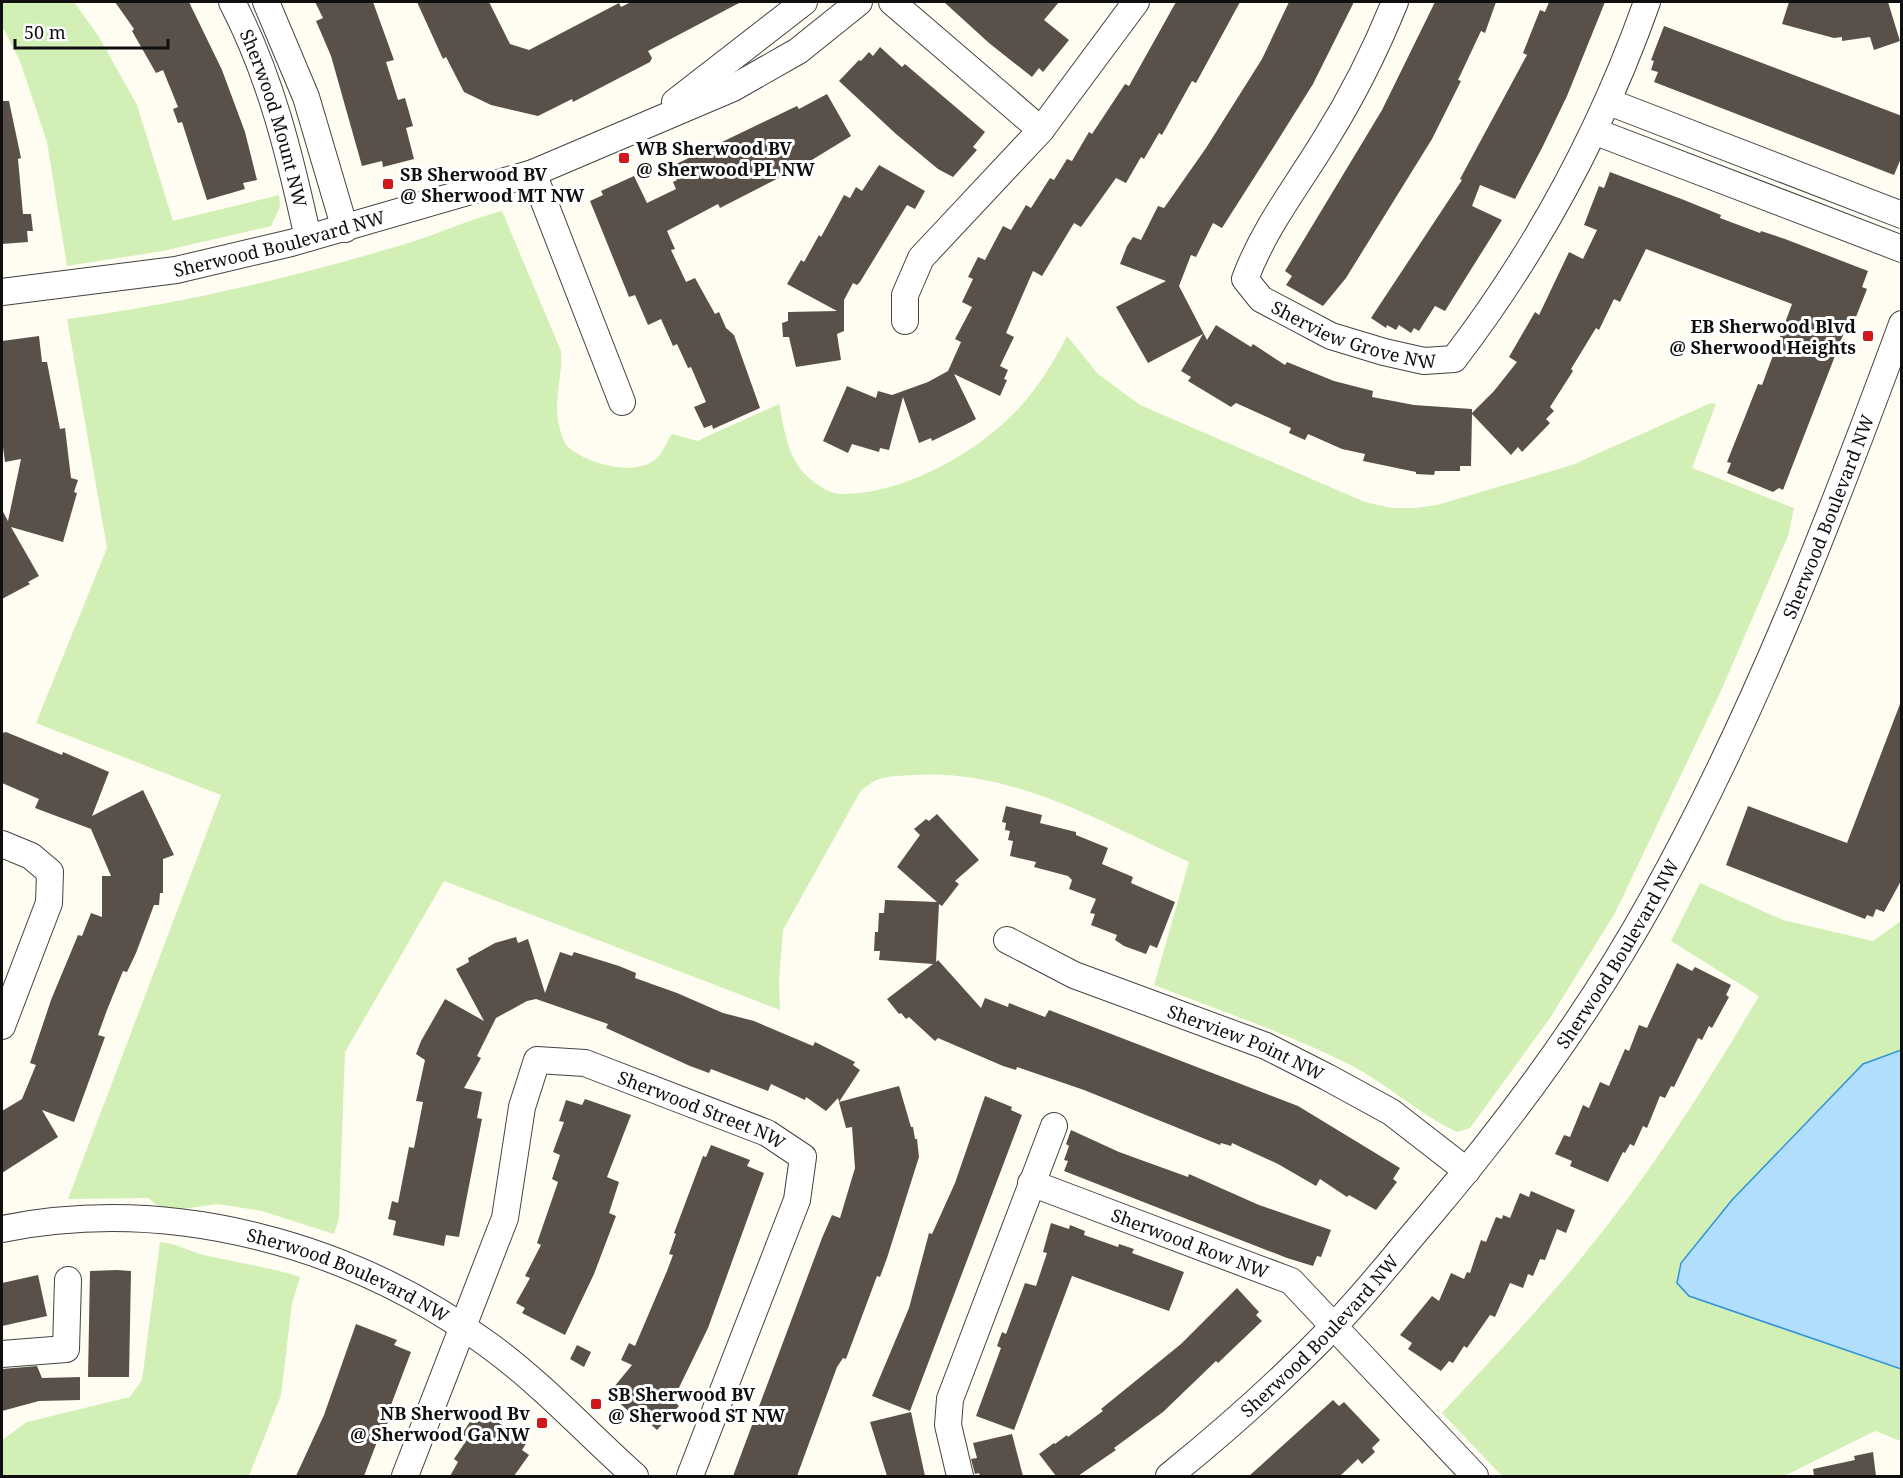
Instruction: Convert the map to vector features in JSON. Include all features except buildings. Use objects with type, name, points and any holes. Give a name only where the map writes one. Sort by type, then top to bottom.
[{"type":"street","name":"Sherwood Mount NW","points":[[232,2],[251,40],[279,114],[308,238]]},
{"type":"street","name":"Sherwood Mount NW","points":[[266,2],[306,97],[345,229]]},
{"type":"street","name":"Sherwood Boulevard NW","points":[[649,123],[804,2]]},
{"type":"street","name":"Sherwood Boulevard NW","points":[[2,292],[176,270],[345,229],[533,173],[733,88],[798,51],[859,2]]},
{"type":"street","points":[[891,2],[1041,130]]},
{"type":"street","points":[[905,321],[905,295],[921,258],[1041,130],[1136,2]]},
{"type":"street","name":"Sherview Grove NW","points":[[1395,2],[1361,75],[1326,139],[1257,246],[1245,279],[1261,299],[1331,336],[1424,361],[1454,359],[1512,279],[1542,231],[1596,132],[1647,2]]},
{"type":"street","points":[[1609,102],[1902,215]]},
{"type":"street","points":[[1596,132],[1902,249]]},
{"type":"street","points":[[533,173],[622,402]]},
{"type":"street","name":"Sherwood Boulevard NW","points":[[1168,1476],[1221,1434],[1335,1326],[1467,1171],[1521,1103],[1590,1003],[1653,898],[1687,834],[1789,611],[1902,324]]},
{"type":"street","points":[[2,844],[31,856],[50,872],[49,903],[2,1026]]},
{"type":"street","name":"Sherview Point NW","points":[[1007,940],[1074,975],[1266,1046],[1391,1112],[1467,1171]]},
{"type":"street","name":"Sherwood Street NW","points":[[462,1326],[486,1272],[505,1218],[522,1107],[537,1060],[585,1063],[767,1133],[803,1157],[797,1200],[690,1476]]},
{"type":"street","points":[[960,1476],[948,1425],[950,1399],[1054,1126]]},
{"type":"street","name":"Sherwood Row NW","points":[[1031,1183],[1291,1281],[1474,1476]]},
{"type":"street","name":"Sherwood Boulevard NW","points":[[2,1229],[58,1221],[125,1219],[173,1221],[238,1232],[301,1248],[343,1263],[394,1286],[462,1326],[521,1371],[634,1476]]},
{"type":"street","points":[[2,1354],[66,1349],[68,1280]]},
{"type":"street","points":[[405,1476],[462,1326]]},
{"type":"green space","points":[[2,2],[74,2],[99,37],[137,105],[173,221],[279,195],[280,207],[271,226],[163,251],[67,266],[47,142],[20,61],[2,26]]},
{"type":"green space","points":[[502,211],[561,351],[557,410],[561,433],[567,446],[575,453],[611,466],[624,468],[648,464],[659,456],[672,434],[697,441],[779,404],[793,457],[803,472],[816,483],[826,490],[842,494],[890,487],[914,479],[962,455],[1002,424],[1019,408],[1039,383],[1067,336],[1098,374],[1140,405],[1365,502],[1391,508],[1437,505],[1572,465],[1711,403],[1716,404],[1692,468],[1794,508],[1788,536],[1720,693],[1615,913],[1550,1018],[1470,1128],[1457,1132],[1429,1117],[1349,1064],[1277,1032],[1154,985],[1189,862],[1090,815],[1021,789],[986,780],[950,775],[914,775],[879,779],[860,792],[783,930],[779,980],[780,1010],[444,881],[345,1052],[339,1218],[334,1234],[262,1211],[218,1204],[182,1209],[159,1207],[148,1198],[68,1199],[221,795],[36,723],[107,548],[67,319],[194,298],[277,279],[402,245]]},
{"type":"green space","points":[[1700,883],[1783,920],[1873,941],[1901,921],[1901,1441],[1875,1431],[1784,1476],[1502,1476],[1442,1413],[1548,1297],[1607,1226],[1676,1130],[1759,996],[1671,941]]},
{"type":"green space","points":[[160,1242],[300,1277],[292,1303],[281,1395],[249,1476],[2,1476],[2,1440],[27,1422],[130,1397],[142,1380]]},
{"type":"water","points":[[1901,1050],[1901,1369],[1689,1296],[1677,1283],[1681,1263],[1732,1200],[1863,1064]]},
{"type":"place","name":"WB Sherwood BV @ Sherwood PL NW","points":[[624,158]]},
{"type":"place","name":"SB Sherwood BV @ Sherwood MT NW","points":[[388,184]]},
{"type":"place","name":"EB Sherwood Blvd @ Sherwood Heights","points":[[1868,336]]},
{"type":"place","name":"SB Sherwood BV @ Sherwood ST NW","points":[[596,1404]]},
{"type":"place","name":"NB Sherwood Bv @ Sherwood Ga NW","points":[[542,1423]]}]
